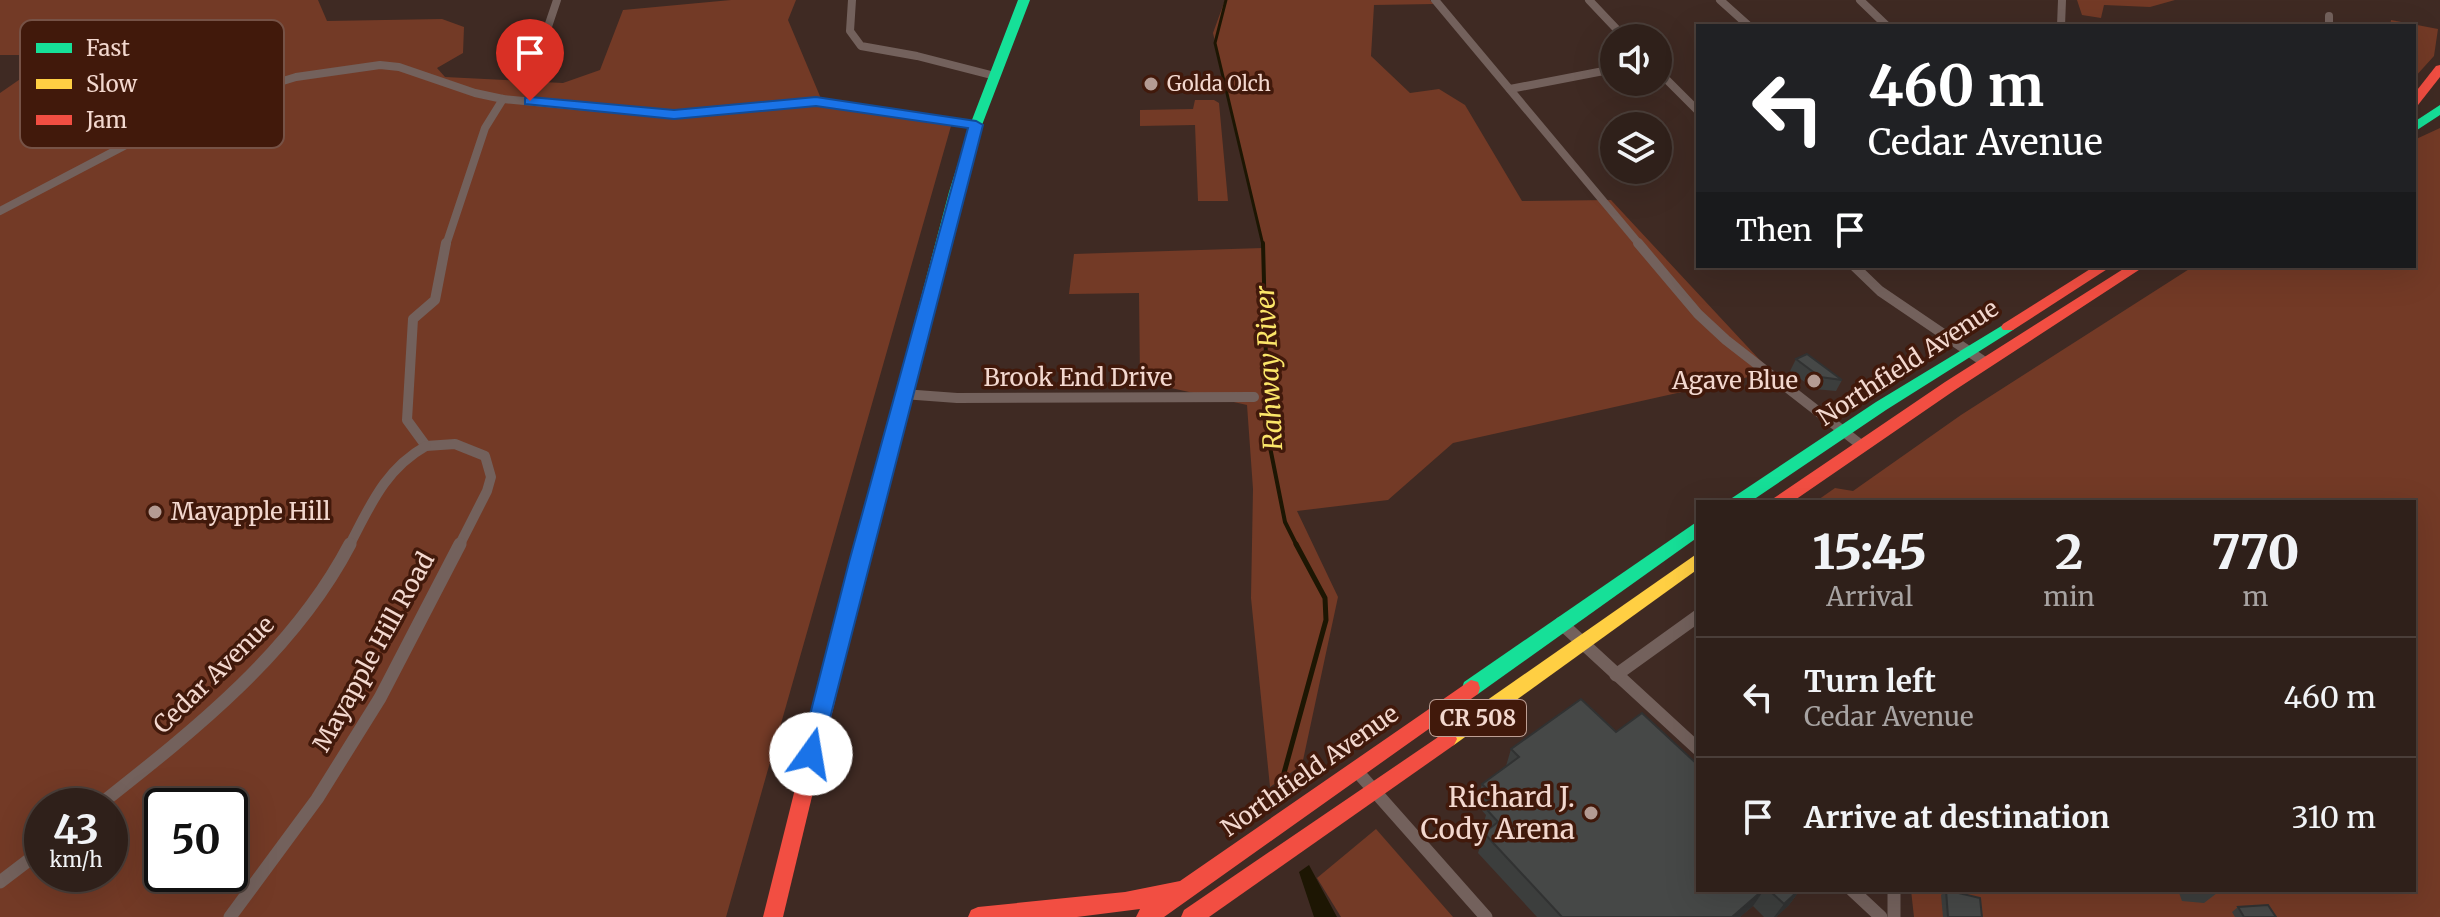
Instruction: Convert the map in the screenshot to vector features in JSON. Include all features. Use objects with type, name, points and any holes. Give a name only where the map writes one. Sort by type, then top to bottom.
[{"type":"main road","points":[[773,917],[843,622],[976,125],[1024,0]]},
{"type":"main road","points":[[2416,100],[2435,85],[2440,69]]},
{"type":"main road","points":[[2416,127],[2440,109]]},
{"type":"main road","name":"Northfield Avenue","points":[[1741,500],[1967,351],[2102,268]]},
{"type":"main road","name":"Northfield Avenue","points":[[1783,500],[1861,445],[2135,268]]},
{"type":"main road","name":"Northfield Avenue","points":[[1146,917],[1696,529]]},
{"type":"main road","name":"CR 508","points":[[1191,917],[1696,561]]},
{"type":"main road","points":[[978,917],[1125,902],[1184,889]]},
{"type":"street","points":[[534,68],[557,0]]},
{"type":"street","points":[[852,0],[850,31],[861,46],[917,56],[995,76]]},
{"type":"street","points":[[1435,0],[1698,314],[1726,340],[1861,445]]},
{"type":"street","points":[[1589,0],[1612,24]]},
{"type":"street","points":[[1720,0],[1747,24]]},
{"type":"street","points":[[1860,0],[1885,24]]},
{"type":"street","points":[[2061,24],[2062,0]]},
{"type":"street","points":[[284,81],[380,65],[399,67],[475,93],[503,99],[674,115],[816,102],[976,125]]},
{"type":"street","points":[[1510,89],[1600,72]]},
{"type":"street","points":[[1672,85],[1696,109]]},
{"type":"street","points":[[424,442],[407,420],[413,319],[435,300],[447,240],[485,128],[503,99]]},
{"type":"street","points":[[0,211],[120,148]]},
{"type":"street","points":[[1856,268],[1880,291],[1986,363]]},
{"type":"street","name":"Brook End Drive","points":[[903,394],[957,398],[1254,397]]},
{"type":"street","name":"Cedar Avenue","points":[[120,788],[238,690],[281,646],[319,599],[349,547],[378,485],[424,442]]},
{"type":"street","name":"Mayapple Hill Road","points":[[230,917],[317,799],[380,698],[487,491],[491,477],[485,456],[455,444],[424,442]]},
{"type":"street","points":[[1616,675],[1696,617]]},
{"type":"street","points":[[1561,623],[1696,747]]},
{"type":"street","points":[[1355,769],[1486,917]]},
{"type":"street","points":[[0,882],[24,864]]},
{"type":"street","points":[[1854,892],[1881,917]]},
{"type":"street","points":[[1894,892],[1894,917]]},
{"type":"shaded area","points":[[0,0],[318,0],[327,21],[442,19],[464,27],[463,53],[437,68],[445,77],[563,83],[600,70],[623,10],[731,0],[796,0],[788,20],[822,101],[951,126],[726,917],[0,917],[0,93],[20,79],[20,148],[284,148],[284,20],[20,20],[20,55],[0,55]]},
{"type":"shaded area","points":[[1225,0],[1430,0],[1434,4],[1374,5],[1371,56],[1410,93],[1439,89],[1465,105],[1522,201],[1611,200],[1771,372],[1453,443],[1388,500],[1297,511],[1338,597],[1302,765],[1270,787],[1251,598],[1253,489],[1247,405],[1140,381],[1139,293],[1069,294],[1074,254],[1263,248],[1213,33]]},
{"type":"shaded area","points":[[2077,0],[2175,0],[2150,7],[2104,5],[2101,18],[2082,15]]},
{"type":"shaded area","points":[[2391,20],[2412,24],[2390,24]]},
{"type":"shaded area","points":[[2416,25],[2438,29],[2434,56],[2416,76]]},
{"type":"shaded area","points":[[1195,100],[1219,103],[1228,201],[1198,201],[1195,125],[1140,126],[1140,110],[1193,109]]},
{"type":"shaded area","points":[[2440,128],[2440,917],[1914,917],[1911,892],[2416,892],[2416,500],[1818,500],[1835,488],[1853,491],[1961,415],[2191,268],[2416,268],[2416,139]]},
{"type":"shaded area","points":[[1376,829],[1453,917],[1341,917],[1317,878]]},
{"type":"shaded area","points":[[1309,865],[1337,917],[1314,917],[1299,872]]},
{"type":"building","points":[[1807,354],[1842,380],[1820,377],[1796,359]]},
{"type":"building","name":"Richard J. Cody Arena","points":[[1581,699],[1616,732],[1642,713],[1696,763],[1696,892],[1761,892],[1732,917],[1562,917],[1484,833],[1498,822],[1488,811],[1500,802],[1482,784],[1519,757],[1511,749]]},
{"type":"building","points":[[1771,892],[1797,892],[1784,904]]},
{"type":"building","points":[[1946,892],[1980,898],[1982,917],[1948,917]]},
{"type":"building","points":[[2268,905],[2276,917],[2244,917],[2238,907]]},
{"type":"waterway","name":"Rahway River","points":[[1226,0],[1215,43],[1263,245]]},
{"type":"waterway","name":"Rahway River","points":[[1263,243],[1268,437],[1285,522],[1296,544]]},
{"type":"waterway","name":"Rahway River","points":[[1284,773],[1326,620],[1325,598],[1296,544]]},
{"type":"traffic: fast","points":[[877,493],[956,192],[976,125],[1024,0]]},
{"type":"traffic: fast","points":[[2416,127],[2440,109]]},
{"type":"traffic: fast","points":[[1741,500],[1881,406],[2008,327]]},
{"type":"traffic: fast","points":[[1471,688],[1696,529]]},
{"type":"traffic: slow","points":[[1447,739],[1696,561]]},
{"type":"traffic: jam","points":[[2416,99],[2440,69]]},
{"type":"traffic: jam","points":[[2008,327],[2102,268]]},
{"type":"traffic: jam","points":[[1783,500],[1950,386],[2135,268]]},
{"type":"traffic: jam","points":[[773,917],[877,493]]},
{"type":"traffic: jam","points":[[1146,917],[1471,688]]},
{"type":"traffic: jam","points":[[1191,917],[1447,739]]},
{"type":"traffic: jam","points":[[978,917],[1125,902],[1179,890]]},
{"type":"place","name":"Golda Olch","points":[[1151,84]]},
{"type":"place","name":"Agave Blue","points":[[1814,381]]},
{"type":"place","name":"Mayapple Hill","points":[[155,512]]},
{"type":"place","name":"Richard J. Cody Arena","points":[[1591,813]]},
{"type":"route","points":[[530,101],[674,115],[816,102],[976,125],[858,562],[811,754]]}]
